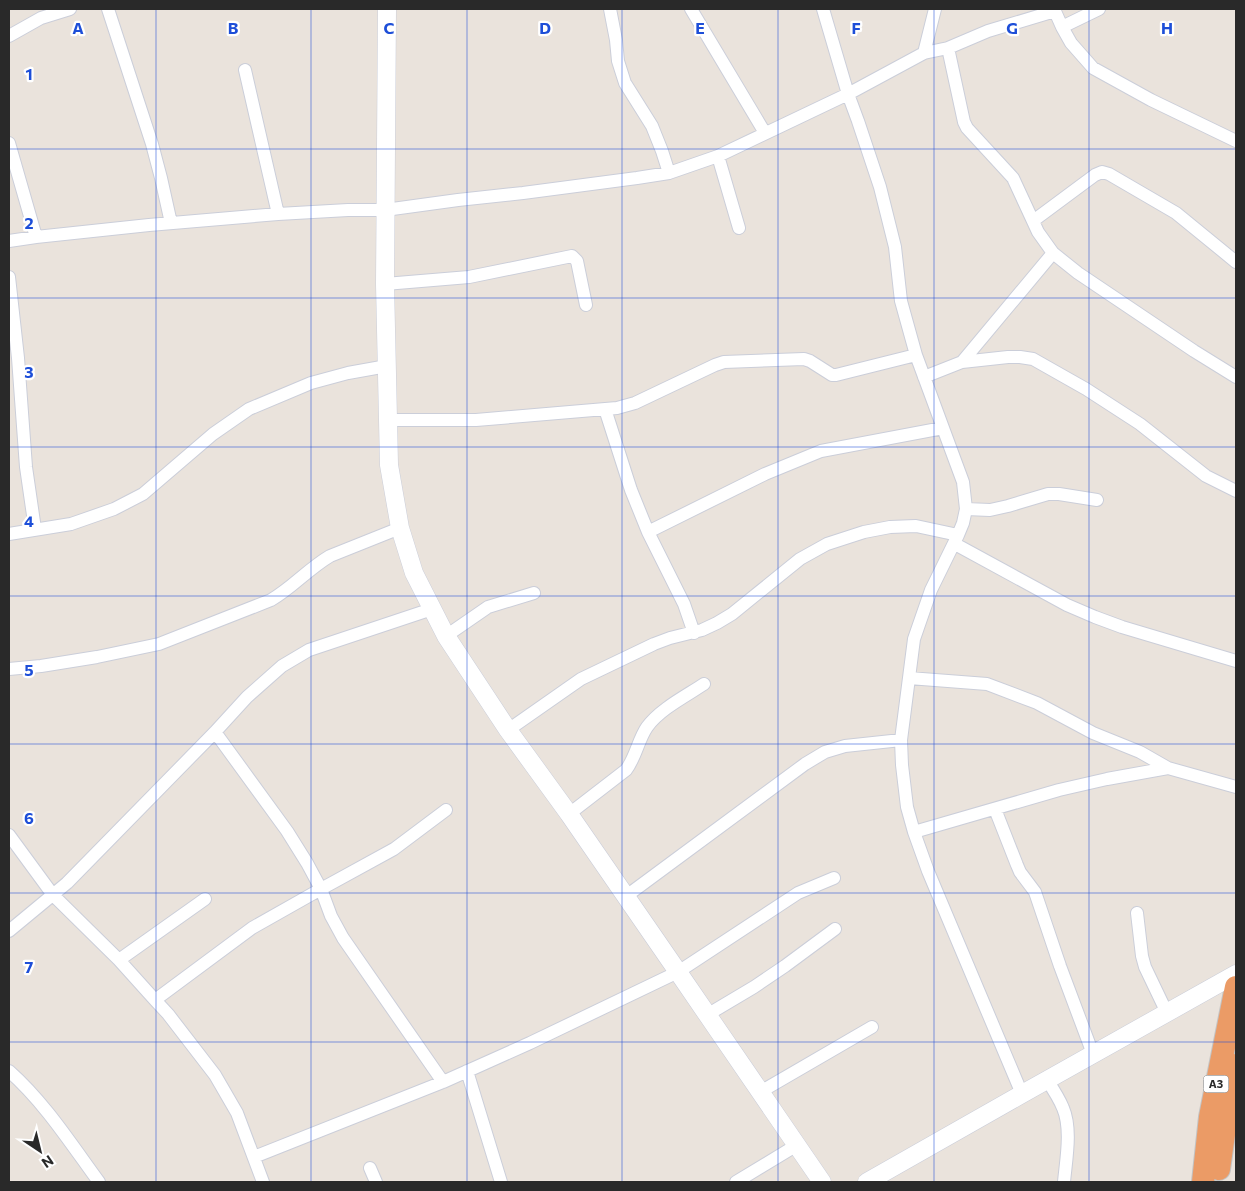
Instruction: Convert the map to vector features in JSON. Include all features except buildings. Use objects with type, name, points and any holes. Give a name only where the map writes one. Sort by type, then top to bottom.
[{"type":"highway","name":"A3","points":[[1203,1182],[1210,1117],[1236,987]]},
{"type":"highway","name":"A3","points":[[1218,1182],[1229,1147],[1236,1068]]},
{"type":"street","points":[[9,36],[41,18],[70,9]]},
{"type":"street","points":[[108,9],[152,144],[171,224]]},
{"type":"street","points":[[387,9],[384,210],[390,465],[400,528],[414,573],[446,636],[508,730],[569,814],[822,1182]]},
{"type":"street","points":[[610,9],[618,61],[625,83],[652,126],[669,173]]},
{"type":"street","points":[[691,9],[765,133]]},
{"type":"street","points":[[823,9],[848,94],[880,187],[895,247],[902,301],[916,355],[963,482],[966,509],[956,540],[931,590],[914,640],[901,740],[907,807],[928,871],[1022,1094]]},
{"type":"street","points":[[924,53],[935,9]]},
{"type":"street","points":[[1062,27],[1099,9]]},
{"type":"street","points":[[9,241],[278,214],[384,210],[669,173],[718,156],[848,94],[924,53],[948,48],[988,31],[1055,10],[1071,44],[1093,68],[1151,100],[1236,141]]},
{"type":"street","points":[[948,48],[964,122],[1013,178],[1038,232],[1053,253],[1078,273],[1194,352],[1236,377]]},
{"type":"street","points":[[245,70],[278,214]]},
{"type":"street","points":[[9,143],[36,237]]},
{"type":"street","points":[[718,156],[739,228]]},
{"type":"street","points":[[1033,221],[1095,174],[1102,172],[1109,174],[1176,213],[1236,262]]},
{"type":"street","points":[[962,362],[1053,253]]},
{"type":"street","points":[[385,284],[469,276],[572,256],[577,261],[586,305]]},
{"type":"street","points":[[9,278],[18,358],[26,467],[35,530]]},
{"type":"street","points":[[388,420],[476,420],[617,408],[635,403],[724,362],[804,359],[836,376],[916,355]]},
{"type":"street","points":[[924,377],[962,362],[1008,357],[1033,359],[1086,388],[1140,424],[1206,476],[1236,490]]},
{"type":"street","points":[[9,534],[71,524],[114,509],[142,494],[213,434],[249,409],[311,383],[348,373],[387,366]]},
{"type":"street","points":[[605,409],[631,490],[648,532],[684,604],[694,633]]},
{"type":"street","points":[[648,532],[765,474],[821,451],[942,428]]},
{"type":"street","points":[[966,509],[990,510],[1048,494],[1097,500]]},
{"type":"street","points":[[508,730],[581,679],[654,644],[670,638],[694,633],[717,623],[732,614],[800,558],[827,544],[864,532],[890,527],[916,526],[956,540],[1067,605],[1122,627],[1236,661]]},
{"type":"street","points":[[9,669],[97,657],[159,644],[271,600],[281,595],[320,562],[330,556],[400,528]]},
{"type":"street","points":[[446,636],[488,607],[534,593]]},
{"type":"street","points":[[9,931],[67,883],[247,697],[282,666],[309,650],[432,609]]},
{"type":"street","points":[[909,678],[987,684],[1037,703],[1093,733],[1140,752],[1168,768],[1236,787]]},
{"type":"street","points":[[569,814],[626,770],[631,763],[646,728],[653,720],[704,684]]},
{"type":"street","points":[[215,732],[287,831],[307,863],[343,938],[443,1082]]},
{"type":"street","points":[[625,897],[805,764],[825,752],[845,746],[901,740]]},
{"type":"street","points":[[914,832],[1059,790],[1168,768]]},
{"type":"street","points":[[995,809],[1017,865],[1035,892],[1093,1054]]},
{"type":"street","points":[[155,1000],[252,928],[394,849],[446,810]]},
{"type":"street","points":[[9,835],[53,894],[119,960],[168,1014],[215,1075],[237,1113],[263,1182]]},
{"type":"street","points":[[254,1158],[443,1082],[530,1043],[678,972],[798,892],[834,878]]},
{"type":"street","points":[[119,960],[205,899]]},
{"type":"street","points":[[1137,912],[1145,967],[1167,1013]]},
{"type":"street","points":[[708,1015],[754,987],[836,929]]},
{"type":"street","points":[[867,1182],[1236,974]]},
{"type":"street","points":[[760,1092],[872,1027]]},
{"type":"street","points":[[9,1071],[42,1104],[99,1182]]},
{"type":"street","points":[[468,1071],[501,1182]]},
{"type":"street","points":[[1047,1080],[1063,1108],[1067,1121],[1064,1182]]},
{"type":"street","points":[[736,1182],[797,1145]]},
{"type":"street","points":[[370,1168],[376,1182]]}]
